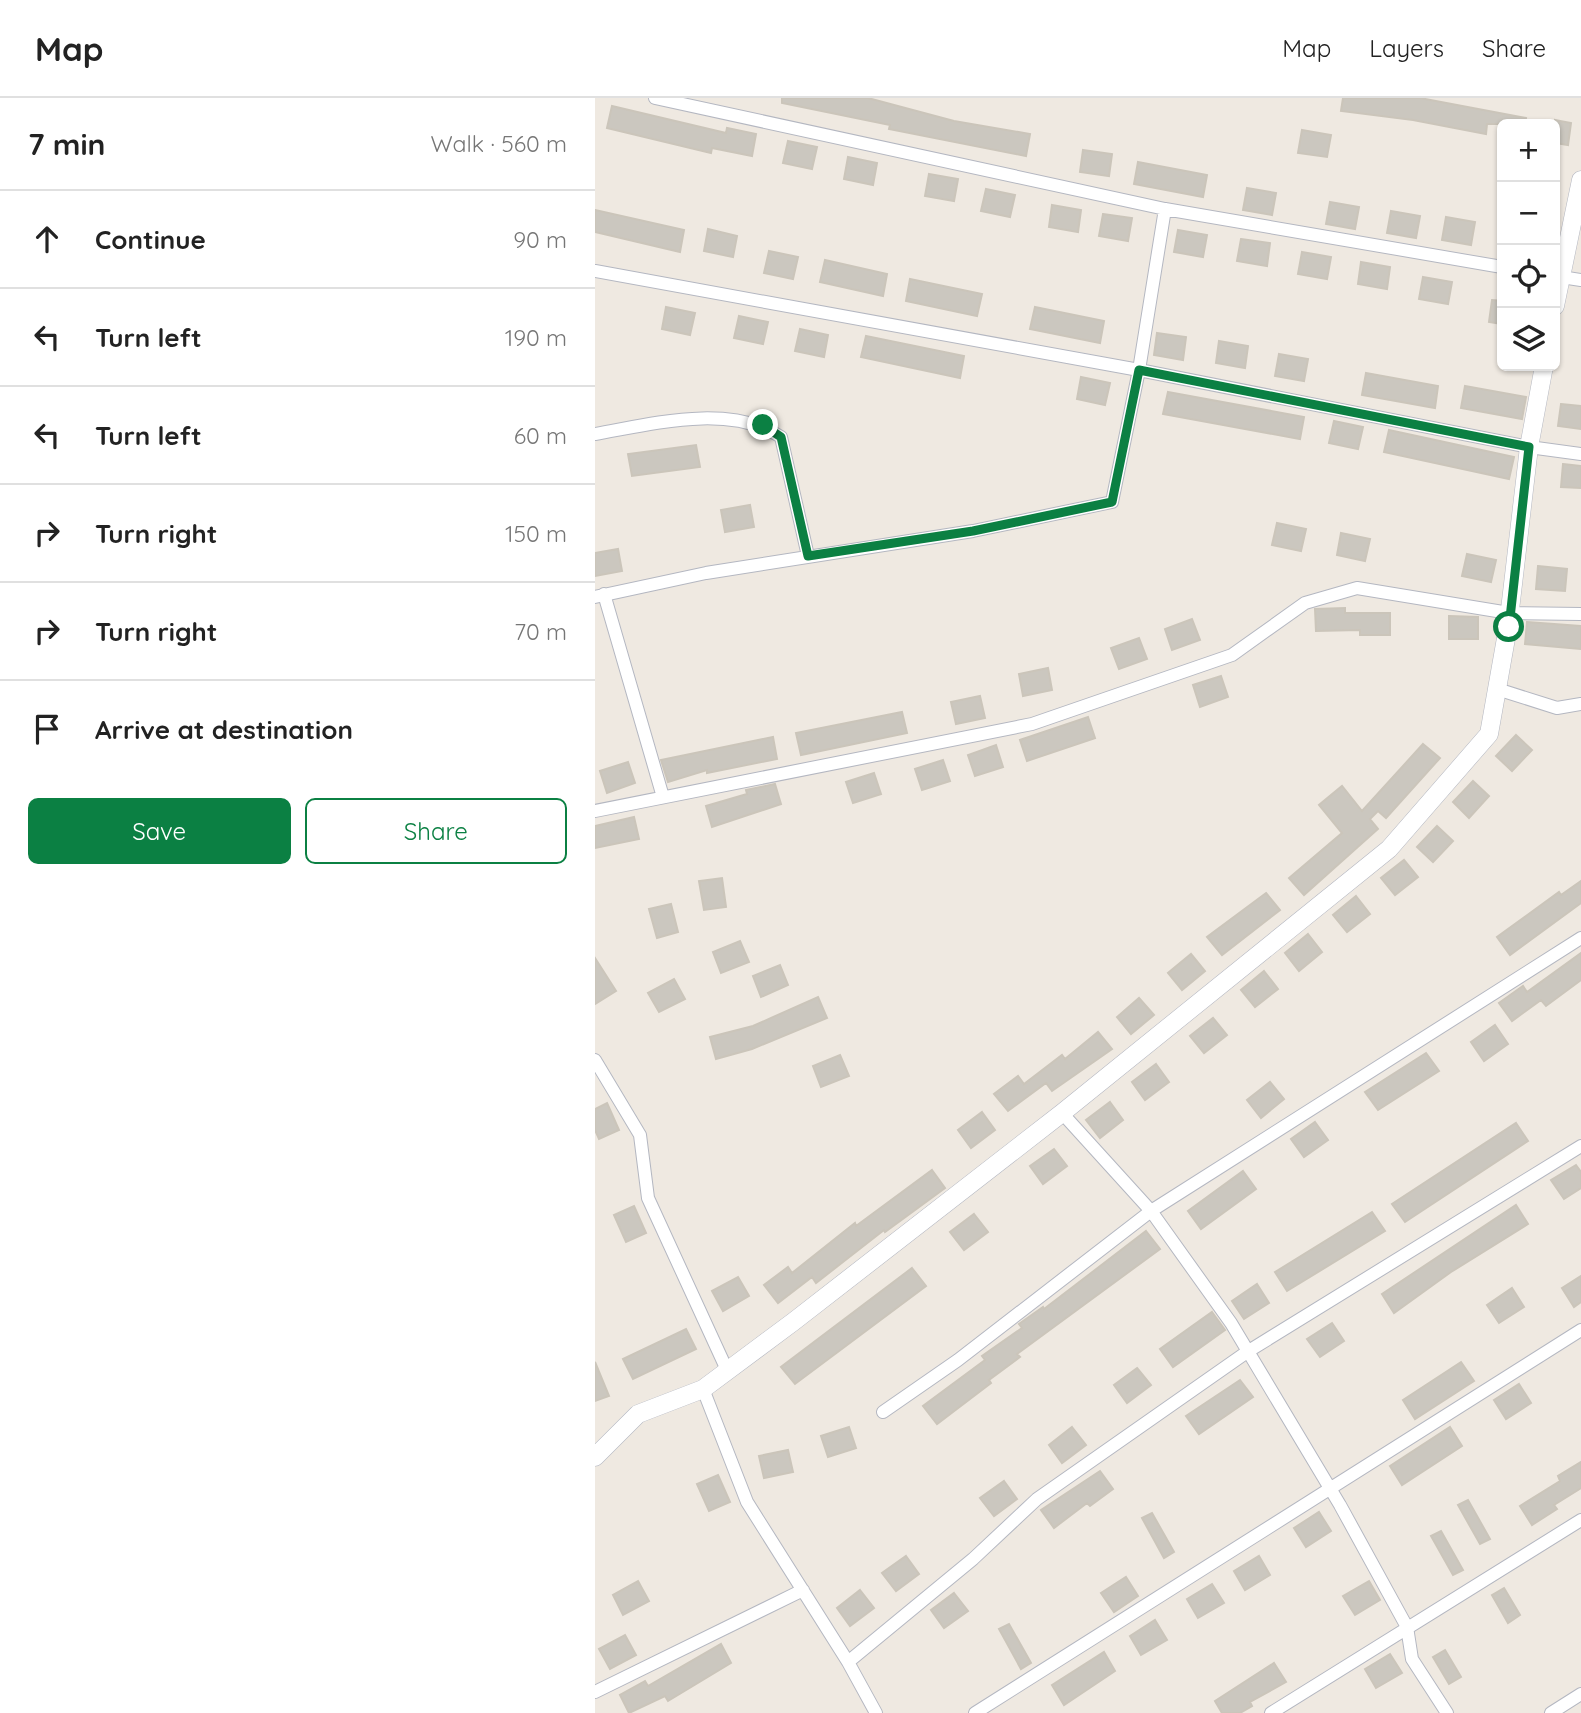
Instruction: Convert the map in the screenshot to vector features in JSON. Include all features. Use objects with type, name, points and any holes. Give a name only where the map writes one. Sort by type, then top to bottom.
[{"type":"street","points":[[655,98],[1165,209],[1497,266]]},
{"type":"street","points":[[1560,264],[1581,180]]},
{"type":"street","points":[[663,797],[600,595],[808,556],[973,531],[1112,502],[1139,370],[1165,209]]},
{"type":"street","points":[[595,271],[1139,370],[1529,447],[1581,454]]},
{"type":"street","points":[[1560,276],[1581,280]]},
{"type":"street","points":[[595,1457],[638,1414],[703,1389],[1062,1113],[1389,849],[1489,734],[1509,613],[1529,447],[1543,371]]},
{"type":"street","points":[[595,434],[708,419],[763,425],[781,437],[808,556]]},
{"type":"street","points":[[595,811],[1032,724],[1232,655],[1305,603],[1357,588],[1509,613],[1581,614]]},
{"type":"street","points":[[1497,689],[1557,708],[1581,704]]},
{"type":"street","points":[[883,1412],[958,1360],[1151,1211],[1581,938]]},
{"type":"street","points":[[595,1060],[640,1135],[648,1198],[727,1370]]},
{"type":"street","points":[[1062,1113],[1151,1211],[1231,1323],[1331,1490],[1407,1626],[1412,1659],[1447,1713]]},
{"type":"street","points":[[848,1661],[973,1559],[1037,1499],[1247,1352],[1581,1146]]},
{"type":"street","points":[[975,1713],[1581,1330]]},
{"type":"street","points":[[703,1389],[747,1502],[848,1661],[876,1713]]},
{"type":"street","points":[[1271,1713],[1581,1520]]},
{"type":"street","points":[[595,1692],[803,1590]]},
{"type":"street","points":[[1551,1713],[1581,1694]]},
{"type":"building","points":[[782,98],[868,98],[954,121],[1030,134],[1026,156],[889,129],[890,125],[782,103]]},
{"type":"building","points":[[1343,98],[1420,98],[1526,118],[1497,119],[1497,124],[1487,124],[1486,134],[1413,120],[1341,111]]},
{"type":"building","points":[[612,106],[726,133],[727,128],[756,134],[752,156],[712,148],[711,153],[607,128]]},
{"type":"building","points":[[1560,121],[1571,123],[1568,145],[1560,144]]},
{"type":"building","points":[[1302,130],[1331,135],[1327,157],[1298,153]]},
{"type":"building","points":[[788,141],[817,147],[812,169],[783,163]]},
{"type":"building","points":[[1083,150],[1112,154],[1109,176],[1080,172]]},
{"type":"building","points":[[848,157],[877,163],[873,185],[844,179]]},
{"type":"building","points":[[1138,162],[1207,175],[1203,197],[1134,184]]},
{"type":"building","points":[[929,174],[958,179],[954,201],[925,196]]},
{"type":"building","points":[[1247,188],[1276,193],[1272,215],[1243,210]]},
{"type":"building","points":[[986,189],[1015,195],[1010,217],[981,211]]},
{"type":"building","points":[[1330,202],[1359,207],[1355,229],[1326,224]]},
{"type":"building","points":[[1052,205],[1081,210],[1078,232],[1049,227]]},
{"type":"building","points":[[595,210],[684,230],[680,252],[595,232]]},
{"type":"building","points":[[1391,211],[1420,216],[1416,238],[1387,233]]},
{"type":"building","points":[[1103,214],[1132,218],[1128,241],[1099,236]]},
{"type":"building","points":[[1446,217],[1475,222],[1471,245],[1442,240]]},
{"type":"building","points":[[708,229],[737,236],[733,257],[704,251]]},
{"type":"building","points":[[1178,230],[1207,235],[1203,257],[1174,252]]},
{"type":"building","points":[[1241,239],[1270,243],[1267,266],[1237,261]]},
{"type":"building","points":[[769,251],[798,257],[793,279],[764,273]]},
{"type":"building","points":[[1302,252],[1331,257],[1327,279],[1298,274]]},
{"type":"building","points":[[825,260],[887,274],[883,296],[820,282]]},
{"type":"building","points":[[1361,262],[1390,267],[1387,289],[1358,284]]},
{"type":"building","points":[[1423,277],[1452,282],[1448,304],[1419,299]]},
{"type":"building","points":[[910,279],[982,294],[977,316],[906,301]]},
{"type":"building","points":[[1492,300],[1497,300],[1497,323],[1489,322]]},
{"type":"building","points":[[666,307],[695,313],[690,335],[662,329]]},
{"type":"building","points":[[1035,307],[1104,321],[1100,343],[1030,329]]},
{"type":"building","points":[[739,316],[768,322],[763,344],[734,338]]},
{"type":"building","points":[[800,329],[828,335],[824,357],[795,351]]},
{"type":"building","points":[[1157,333],[1186,337],[1183,360],[1154,355]]},
{"type":"building","points":[[866,336],[964,356],[960,378],[861,357]]},
{"type":"building","points":[[1219,341],[1248,346],[1245,368],[1216,363]]},
{"type":"building","points":[[1279,354],[1308,359],[1304,381],[1275,376]]},
{"type":"building","points":[[1366,373],[1438,386],[1435,408],[1362,395]]},
{"type":"building","points":[[1081,377],[1110,383],[1105,405],[1077,399]]},
{"type":"building","points":[[1465,386],[1526,397],[1522,419],[1461,408]]},
{"type":"building","points":[[1168,392],[1304,417],[1300,439],[1163,414]]},
{"type":"building","points":[[1561,404],[1581,406],[1581,429],[1558,426]]},
{"type":"building","points":[[1334,421],[1363,427],[1358,449],[1329,443]]},
{"type":"building","points":[[1389,430],[1514,457],[1509,479],[1384,452]]},
{"type":"building","points":[[696,445],[700,467],[632,476],[628,454]]},
{"type":"building","points":[[1563,464],[1581,466],[1581,488],[1561,487]]},
{"type":"building","points":[[750,505],[754,527],[725,532],[721,510]]},
{"type":"building","points":[[1277,523],[1306,529],[1301,551],[1272,545]]},
{"type":"building","points":[[1341,533],[1370,539],[1365,561],[1337,555]]},
{"type":"building","points":[[618,549],[622,571],[595,576],[595,553]]},
{"type":"building","points":[[1467,554],[1496,560],[1491,582],[1462,576]]},
{"type":"building","points":[[1538,566],[1567,569],[1565,591],[1536,589]]},
{"type":"building","points":[[1345,608],[1345,613],[1390,613],[1390,635],[1360,635],[1360,630],[1316,631],[1315,609]]},
{"type":"building","points":[[1449,616],[1478,617],[1478,639],[1449,639]]},
{"type":"building","points":[[1192,619],[1200,640],[1172,650],[1165,629]]},
{"type":"building","points":[[1527,622],[1581,626],[1581,649],[1525,644]]},
{"type":"building","points":[[1139,638],[1147,659],[1119,669],[1111,648]]},
{"type":"building","points":[[1048,668],[1052,690],[1023,696],[1019,674]]},
{"type":"building","points":[[1221,676],[1228,697],[1200,707],[1193,685]]},
{"type":"building","points":[[980,696],[985,718],[956,724],[951,702]]},
{"type":"building","points":[[902,712],[907,733],[801,755],[796,733]]},
{"type":"building","points":[[1088,717],[1095,738],[1027,761],[1020,740]]},
{"type":"building","points":[[1516,735],[1532,750],[1512,771],[1496,756]]},
{"type":"building","points":[[773,737],[777,759],[707,773],[707,770],[668,782],[661,760]]},
{"type":"building","points":[[1423,744],[1440,758],[1386,818],[1378,811],[1370,819],[1378,829],[1304,895],[1289,878],[1342,833],[1319,805],[1342,786],[1362,811]]},
{"type":"building","points":[[996,745],[1003,767],[975,776],[968,755]]},
{"type":"building","points":[[943,760],[950,781],[922,790],[915,769]]},
{"type":"building","points":[[628,762],[635,783],[607,793],[600,771]]},
{"type":"building","points":[[874,773],[881,794],[853,803],[846,782]]},
{"type":"building","points":[[1473,781],[1489,796],[1469,818],[1453,802]]},
{"type":"building","points":[[775,784],[781,804],[712,827],[706,806],[747,794],[746,790]]},
{"type":"building","points":[[634,817],[639,839],[595,848],[595,826]]},
{"type":"building","points":[[1437,826],[1453,841],[1433,862],[1417,847]]},
{"type":"building","points":[[1404,860],[1418,877],[1395,895],[1381,878]]},
{"type":"building","points":[[722,878],[726,907],[704,910],[699,881]]},
{"type":"building","points":[[1581,881],[1581,903],[1510,955],[1497,937],[1559,892],[1561,895]]},
{"type":"building","points":[[1266,893],[1280,910],[1222,955],[1207,937]]},
{"type":"building","points":[[1356,896],[1370,914],[1347,932],[1333,915]]},
{"type":"building","points":[[671,904],[678,932],[657,938],[649,909]]},
{"type":"building","points":[[1308,934],[1322,952],[1299,971],[1285,953]]},
{"type":"building","points":[[740,941],[749,962],[721,973],[713,952]]},
{"type":"building","points":[[1581,953],[1581,980],[1546,1006],[1541,1000],[1512,1021],[1499,1003],[1523,986],[1527,992]]},
{"type":"building","points":[[1191,954],[1205,971],[1182,990],[1168,973]]},
{"type":"building","points":[[595,958],[616,991],[595,1004]]},
{"type":"building","points":[[780,965],[788,985],[761,997],[753,976]]},
{"type":"building","points":[[1264,971],[1278,989],[1255,1007],[1241,990]]},
{"type":"building","points":[[674,979],[685,999],[659,1012],[648,993]]},
{"type":"building","points":[[818,997],[827,1018],[752,1049],[716,1059],[710,1037],[753,1026]]},
{"type":"building","points":[[1139,998],[1154,1015],[1131,1034],[1117,1017]]},
{"type":"building","points":[[1213,1018],[1227,1035],[1204,1053],[1190,1036]]},
{"type":"building","points":[[1495,1025],[1508,1044],[1484,1061],[1471,1042]]},
{"type":"building","points":[[1098,1032],[1112,1049],[1052,1091],[1046,1083],[1008,1111],[994,1094],[1018,1076],[1024,1084],[1062,1055],[1065,1059]]},
{"type":"building","points":[[1426,1053],[1439,1071],[1378,1110],[1365,1092]]},
{"type":"building","points":[[840,1055],[849,1076],[821,1087],[813,1066]]},
{"type":"building","points":[[1156,1064],[1169,1082],[1145,1100],[1132,1082]]},
{"type":"building","points":[[1270,1082],[1284,1099],[1261,1118],[1247,1100]]},
{"type":"building","points":[[1110,1102],[1123,1120],[1100,1138],[1086,1120]]},
{"type":"building","points":[[607,1103],[619,1130],[599,1139],[595,1130],[595,1109]]},
{"type":"building","points":[[982,1112],[995,1130],[971,1148],[958,1130]]},
{"type":"building","points":[[1315,1122],[1328,1140],[1304,1157],[1291,1139]]},
{"type":"building","points":[[1516,1123],[1528,1141],[1405,1222],[1392,1204]]},
{"type":"building","points":[[1054,1149],[1067,1166],[1043,1184],[1030,1166]]},
{"type":"building","points":[[1576,1165],[1581,1172],[1581,1188],[1564,1199],[1551,1180]]},
{"type":"building","points":[[932,1170],[945,1188],[885,1232],[884,1230],[816,1283],[812,1277],[778,1303],[764,1285],[788,1267],[792,1273],[855,1223],[856,1226]]},
{"type":"building","points":[[1243,1171],[1256,1189],[1201,1229],[1188,1211]]},
{"type":"building","points":[[1516,1205],[1528,1224],[1451,1272],[1394,1313],[1382,1294]]},
{"type":"building","points":[[634,1206],[646,1233],[626,1242],[614,1215]]},
{"type":"building","points":[[1372,1212],[1385,1231],[1287,1291],[1275,1272]]},
{"type":"building","points":[[974,1214],[988,1232],[964,1250],[950,1232]]},
{"type":"building","points":[[1146,1231],[1160,1249],[1017,1354],[1020,1357],[989,1380],[991,1383],[937,1424],[923,1406],[985,1360],[982,1356],[1022,1328],[1019,1324],[1043,1307],[1044,1309]]},
{"type":"building","points":[[912,1268],[926,1286],[795,1384],[781,1367]]},
{"type":"building","points":[[1581,1276],[1581,1302],[1574,1307],[1562,1288]]},
{"type":"building","points":[[738,1277],[749,1296],[723,1311],[712,1291]]},
{"type":"building","points":[[1257,1284],[1269,1303],[1244,1319],[1232,1301]]},
{"type":"building","points":[[1512,1288],[1524,1307],[1499,1323],[1487,1305]]},
{"type":"building","points":[[1212,1312],[1225,1330],[1173,1367],[1160,1349]]},
{"type":"building","points":[[1332,1323],[1344,1341],[1320,1357],[1307,1339]]},
{"type":"building","points":[[686,1329],[696,1349],[633,1379],[623,1359]]},
{"type":"building","points":[[595,1362],[609,1396],[595,1401]]},
{"type":"building","points":[[1461,1362],[1474,1381],[1415,1419],[1403,1400]]},
{"type":"building","points":[[1137,1368],[1151,1385],[1127,1403],[1114,1385]]},
{"type":"building","points":[[1240,1380],[1253,1397],[1199,1434],[1186,1416]]},
{"type":"building","points":[[1519,1384],[1531,1403],[1506,1419],[1494,1400]]},
{"type":"building","points":[[849,1427],[856,1448],[828,1457],[821,1436]]},
{"type":"building","points":[[1072,1427],[1086,1445],[1062,1463],[1049,1445]]},
{"type":"building","points":[[1450,1427],[1462,1446],[1402,1485],[1390,1466]]},
{"type":"building","points":[[788,1450],[793,1472],[764,1478],[759,1456]]},
{"type":"building","points":[[1581,1462],[1581,1488],[1554,1505],[1557,1509],[1532,1525],[1520,1506],[1560,1481],[1558,1476]]},
{"type":"building","points":[[1100,1471],[1113,1489],[1090,1506],[1087,1503],[1054,1528],[1041,1510]]},
{"type":"building","points":[[718,1475],[730,1502],[709,1511],[697,1484]]},
{"type":"building","points":[[1004,1481],[1017,1499],[994,1516],[980,1498]]},
{"type":"building","points":[[1468,1500],[1490,1539],[1480,1544],[1458,1505]]},
{"type":"building","points":[[1319,1512],[1331,1531],[1306,1547],[1294,1528]]},
{"type":"building","points":[[1152,1513],[1174,1552],[1164,1558],[1142,1518]]},
{"type":"building","points":[[1441,1531],[1463,1570],[1453,1575],[1431,1536]]},
{"type":"building","points":[[906,1556],[919,1574],[896,1591],[882,1573]]},
{"type":"building","points":[[1259,1556],[1270,1575],[1245,1590],[1234,1571]]},
{"type":"building","points":[[1126,1577],[1138,1596],[1114,1612],[1101,1593]]},
{"type":"building","points":[[638,1581],[649,1601],[623,1615],[613,1595]]},
{"type":"building","points":[[1369,1581],[1380,1600],[1355,1615],[1343,1596]]},
{"type":"building","points":[[1212,1584],[1224,1603],[1198,1618],[1187,1599]]},
{"type":"building","points":[[1504,1588],[1520,1615],[1508,1623],[1492,1595]]},
{"type":"building","points":[[860,1590],[874,1608],[850,1626],[837,1608]]},
{"type":"building","points":[[954,1593],[968,1611],[944,1628],[931,1610]]},
{"type":"building","points":[[1155,1620],[1167,1640],[1141,1655],[1130,1636]]},
{"type":"building","points":[[1009,1624],[1031,1663],[1021,1669],[999,1629]]},
{"type":"building","points":[[625,1635],[636,1655],[610,1669],[599,1649]]},
{"type":"building","points":[[721,1644],[731,1663],[668,1701],[665,1696],[629,1713],[620,1695],[645,1681],[648,1686]]},
{"type":"building","points":[[1445,1650],[1461,1677],[1449,1684],[1433,1657]]},
{"type":"building","points":[[1104,1652],[1115,1671],[1064,1705],[1052,1685]]},
{"type":"building","points":[[1390,1654],[1402,1673],[1376,1688],[1365,1669]]},
{"type":"building","points":[[1274,1663],[1286,1682],[1250,1702],[1252,1706],[1240,1713],[1222,1713],[1215,1701]]},
{"type":"route","points":[[763,425],[781,437],[808,556],[973,531],[1112,502],[1139,370],[1529,447],[1509,627]]}]
